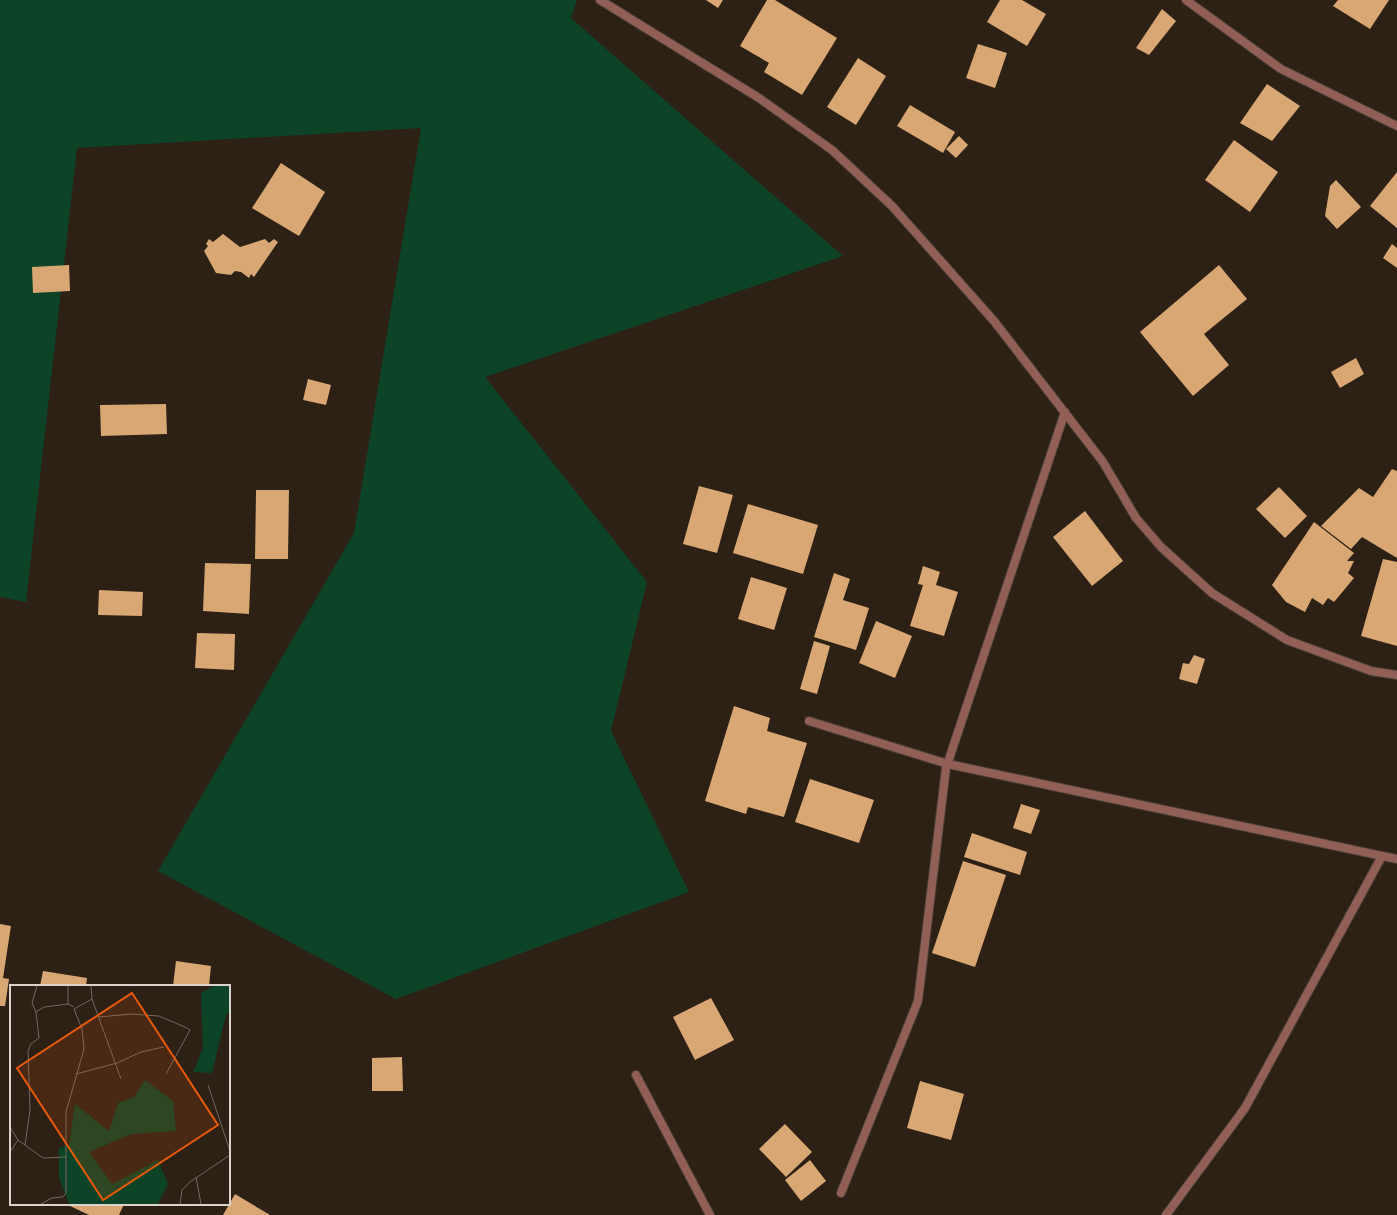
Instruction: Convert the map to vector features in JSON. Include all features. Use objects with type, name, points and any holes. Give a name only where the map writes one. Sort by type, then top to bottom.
[{"type":"street","points":[[600,0],[759,98],[832,150],[892,206],[984,309],[1103,462],[1136,518],[1161,548],[1212,593],[1287,640],[1371,671],[1397,676]]},
{"type":"street","points":[[1186,0],[1281,69],[1397,126]]},
{"type":"street","points":[[841,1193],[918,1001],[948,764],[1064,412]]},
{"type":"street","points":[[809,721],[948,764],[1397,859]]},
{"type":"street","points":[[1166,1215],[1245,1108],[1382,856]]},
{"type":"street","points":[[636,1075],[710,1215]]},
{"type":"green space","points":[[0,0],[577,0],[571,18],[843,256],[485,377],[647,582],[611,731],[689,892],[396,999],[158,871],[354,533],[421,128],[77,148],[26,602],[0,597]]},
{"type":"building","points":[[706,0],[723,0],[718,8]]},
{"type":"building","points":[[767,0],[775,0],[837,38],[802,95],[764,72],[769,63],[740,46]]},
{"type":"building","points":[[1000,0],[1022,0],[1046,14],[1027,46],[987,22]]},
{"type":"building","points":[[1338,0],[1389,0],[1370,29],[1333,6]]},
{"type":"building","points":[[1162,9],[1176,21],[1149,55],[1136,48]]},
{"type":"building","points":[[978,44],[1007,53],[995,88],[966,78]]},
{"type":"building","points":[[858,58],[886,76],[856,125],[827,107]]},
{"type":"building","points":[[1267,84],[1300,106],[1272,141],[1240,123]]},
{"type":"building","points":[[910,105],[955,132],[943,153],[897,126]]},
{"type":"building","points":[[959,136],[968,145],[956,158],[946,149]]},
{"type":"building","points":[[1234,140],[1278,172],[1250,212],[1205,180]]},
{"type":"building","points":[[281,163],[325,192],[299,236],[252,208]]},
{"type":"building","points":[[1397,172],[1397,228],[1370,206]]},
{"type":"building","points":[[1336,180],[1361,207],[1337,229],[1325,216],[1330,186]]},
{"type":"building","points":[[223,234],[240,247],[265,239],[269,243],[274,239],[278,242],[254,277],[251,274],[249,278],[241,272],[235,271],[231,275],[216,273],[204,251],[208,246],[206,244],[209,239],[213,242]]},
{"type":"building","points":[[1392,244],[1397,248],[1397,268],[1383,258]]},
{"type":"building","points":[[69,265],[70,291],[33,293],[32,267]]},
{"type":"building","points":[[1219,265],[1247,299],[1204,334],[1229,365],[1193,396],[1140,332]]},
{"type":"building","points":[[1356,358],[1364,374],[1340,388],[1331,372]]},
{"type":"building","points":[[308,379],[331,385],[326,405],[303,400]]},
{"type":"building","points":[[166,404],[167,434],[101,436],[100,405]]},
{"type":"building","points":[[1392,469],[1397,471],[1397,558],[1362,537],[1351,549],[1321,526],[1359,488],[1373,497]]},
{"type":"building","points":[[699,486],[733,495],[717,553],[683,544]]},
{"type":"building","points":[[1279,487],[1307,516],[1285,538],[1256,509]]},
{"type":"building","points":[[256,490],[289,490],[288,559],[255,559]]},
{"type":"building","points":[[748,504],[818,525],[803,574],[733,553]]},
{"type":"building","points":[[1085,511],[1123,561],[1092,586],[1053,537]]},
{"type":"building","points":[[1314,522],[1354,553],[1347,561],[1354,561],[1348,573],[1354,578],[1334,602],[1328,598],[1323,605],[1312,598],[1305,612],[1286,602],[1272,585]]},
{"type":"building","points":[[1383,559],[1397,562],[1397,646],[1361,636]]},
{"type":"building","points":[[205,563],[251,564],[249,614],[203,611]]},
{"type":"building","points":[[923,566],[940,572],[936,585],[958,592],[944,636],[910,626],[923,585],[918,584]]},
{"type":"building","points":[[834,573],[850,579],[843,600],[869,608],[856,650],[814,637]]},
{"type":"building","points":[[751,577],[787,588],[774,630],[738,619]]},
{"type":"building","points":[[99,590],[143,592],[142,616],[98,615]]},
{"type":"building","points":[[876,621],[912,636],[895,678],[859,663]]},
{"type":"building","points":[[197,633],[235,634],[234,670],[195,668]]},
{"type":"building","points":[[814,641],[830,646],[817,694],[800,689]]},
{"type":"building","points":[[1194,655],[1205,659],[1197,684],[1179,679],[1183,663],[1189,664]]},
{"type":"building","points":[[734,706],[770,718],[767,731],[807,743],[784,817],[748,807],[746,814],[705,801]]},
{"type":"building","points":[[810,779],[874,800],[859,843],[795,822]]},
{"type":"building","points":[[1021,804],[1040,810],[1031,834],[1013,828]]},
{"type":"building","points":[[972,833],[1027,852],[1020,875],[964,857]]},
{"type":"building","points":[[963,861],[1006,875],[975,967],[932,953]]},
{"type":"building","points":[[0,924],[11,926],[3,978],[9,979],[5,1006],[0,1006]]},
{"type":"building","points":[[176,961],[211,966],[209,985],[173,985]]},
{"type":"building","points":[[43,971],[87,978],[86,985],[40,985]]},
{"type":"building","points":[[711,998],[734,1040],[695,1060],[673,1017]]},
{"type":"building","points":[[402,1057],[403,1091],[372,1091],[372,1058]]},
{"type":"building","points":[[920,1081],[964,1094],[951,1140],[907,1128]]},
{"type":"building","points":[[785,1124],[812,1152],[786,1177],[759,1149]]},
{"type":"building","points":[[810,1160],[826,1181],[801,1201],[785,1180]]},
{"type":"building","points":[[235,1194],[270,1215],[223,1215]]},
{"type":"building","points":[[68,1205],[124,1205],[119,1215],[89,1215]]}]
